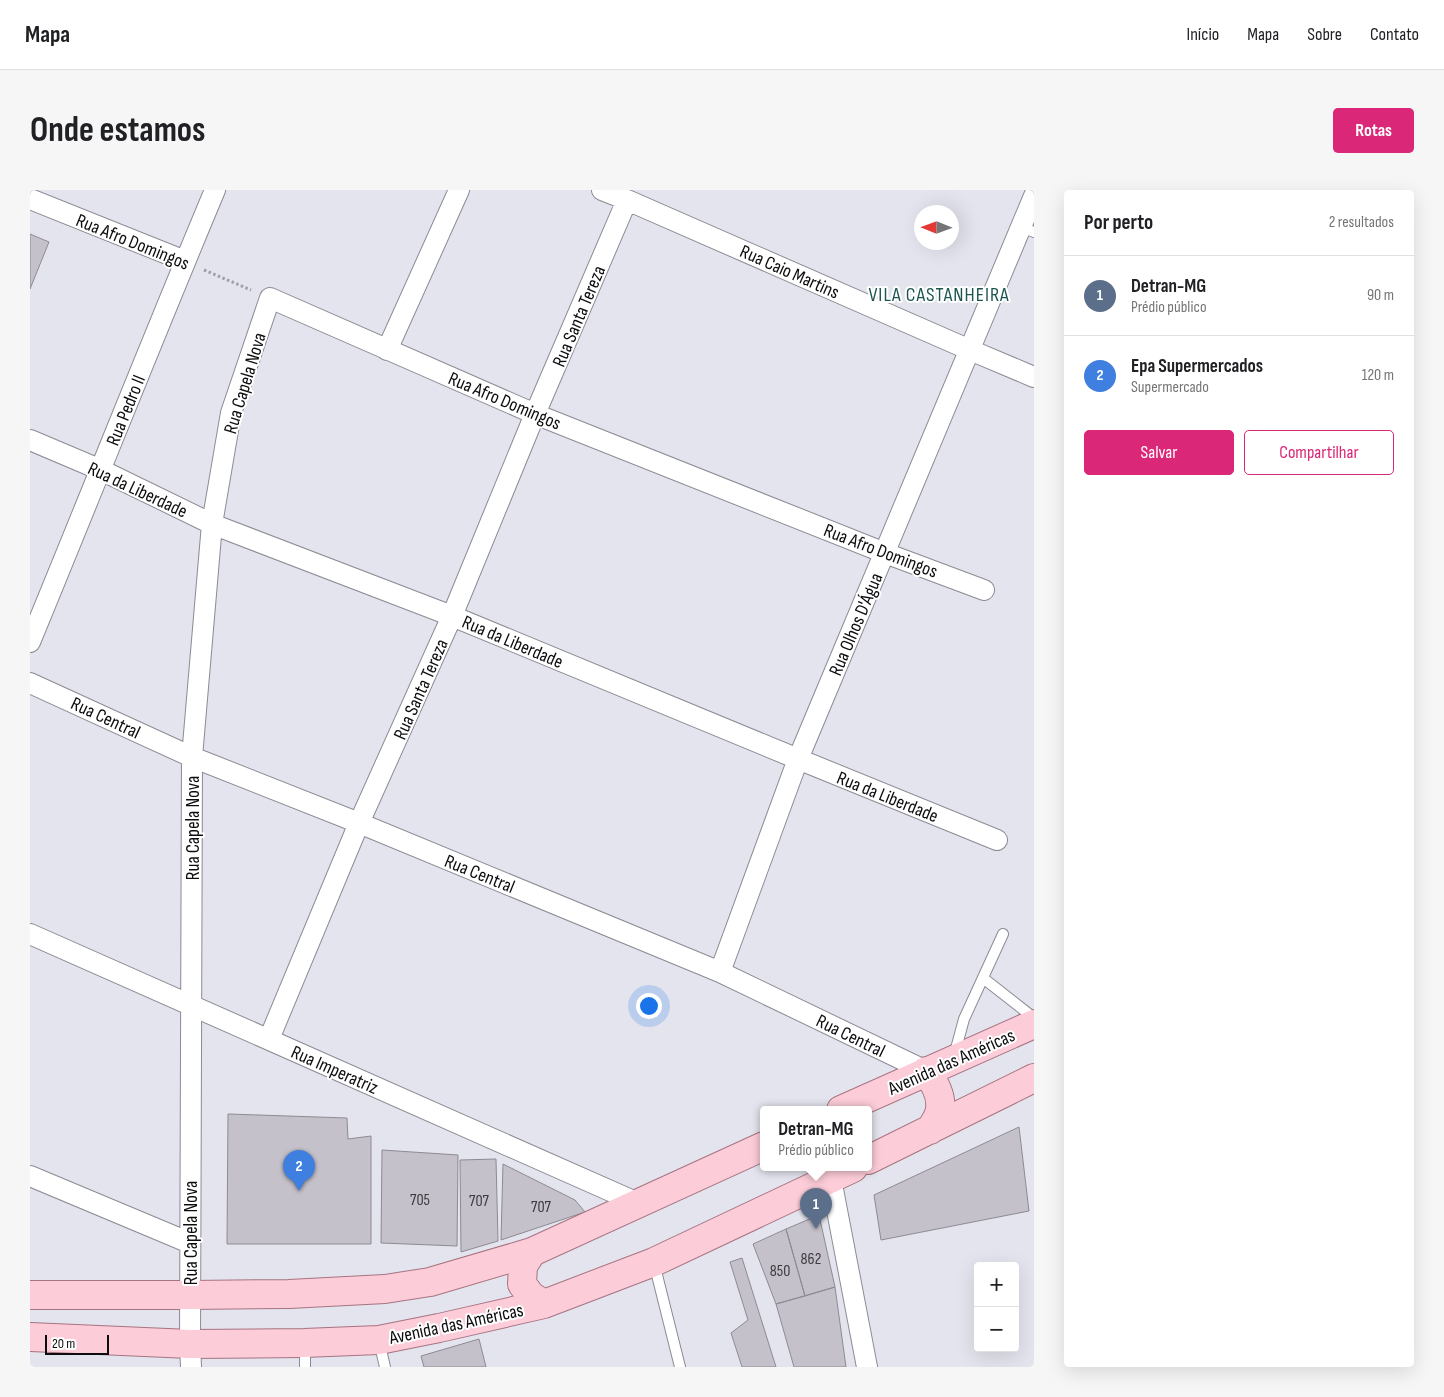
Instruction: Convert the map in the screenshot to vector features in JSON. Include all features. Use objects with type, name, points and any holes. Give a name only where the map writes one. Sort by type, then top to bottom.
[{"type":"main road","name":"Avenida das Américas","points":[[850,1106],[1034,1024]]},
{"type":"main road","points":[[926,1071],[936,1085],[940,1100],[939,1114],[930,1130]]},
{"type":"main road","points":[[872,1158],[1034,1078]]},
{"type":"main road","points":[[30,1294],[289,1294],[385,1289],[430,1282],[532,1252],[760,1148]]},
{"type":"main road","name":"Avenida das Américas","points":[[30,1337],[190,1356],[305,1355],[439,1328],[544,1304],[654,1262],[842,1173]]},
{"type":"main road","points":[[532,1252],[523,1266],[522,1284],[531,1296],[544,1304]]},
{"type":"street","name":"Rua Pedro II","points":[[30,642],[185,261],[216,190]]},
{"type":"street","points":[[388,350],[460,190]]},
{"type":"street","name":"Rua Caio Martins","points":[[602,190],[1034,377]]},
{"type":"street","name":"Rua Olhos D'Água","points":[[720,972],[798,759],[970,350],[1028,230],[1034,196]]},
{"type":"street","name":"Rua Afro Domingos","points":[[30,199],[185,261]]},
{"type":"street","name":"Rua Santa Tereza","points":[[269,1039],[359,823],[452,616],[535,414],[628,200]]},
{"type":"street","name":"Rua Afro Domingos","points":[[270,298],[535,414],[885,553],[984,590]]},
{"type":"street","name":"Rua Capela Nova","points":[[190,1356],[192,757],[212,524],[231,413],[270,298]]},
{"type":"street","name":"Rua da Liberdade","points":[[30,440],[101,470],[212,524],[452,616],[997,840]]},
{"type":"street","name":"Rua Central","points":[[30,683],[192,757],[359,823],[720,972],[926,1071]]},
{"type":"street","name":"Rua Imperatriz","points":[[30,934],[640,1204]]},
{"type":"street","points":[[842,1173],[867,1367]]},
{"type":"street","points":[[30,1176],[190,1243]]},
{"type":"lane","points":[[953,1059],[964,1020],[1003,934]]},
{"type":"lane","points":[[983,978],[1034,1018]]},
{"type":"lane","points":[[654,1262],[680,1367]]},
{"type":"lane","points":[[379,1340],[385,1367]]},
{"type":"path","name":"Rua Afro Domingos","points":[[185,261],[270,298]]},
{"type":"building","points":[[30,234],[49,242],[30,289]]},
{"type":"building","points":[[228,1114],[347,1118],[348,1139],[371,1136],[371,1244],[227,1244]]},
{"type":"building","points":[[1019,1127],[1029,1211],[881,1240],[874,1195]]},
{"type":"building","points":[[382,1150],[458,1155],[457,1246],[381,1243]]},
{"type":"building","points":[[496,1159],[498,1241],[461,1252],[460,1160]]},
{"type":"building","points":[[503,1164],[575,1200],[585,1212],[501,1240]]},
{"type":"building","points":[[819,1215],[835,1287],[805,1296],[786,1229]]},
{"type":"building","points":[[786,1229],[805,1296],[776,1304],[753,1244]]},
{"type":"building","points":[[742,1258],[776,1367],[742,1367],[731,1333],[748,1320],[730,1262]]},
{"type":"building","points":[[835,1287],[846,1367],[794,1367],[776,1304]]},
{"type":"building","points":[[479,1339],[486,1367],[424,1367],[421,1356]]},
{"type":"place","name":"Epa Supermercados","points":[[299,1191]]},
{"type":"place","name":"Detran-MG","points":[[816,1229]]},
{"type":"district","name":"VILA CASTANHEIRA","points":[[939,294]]}]
